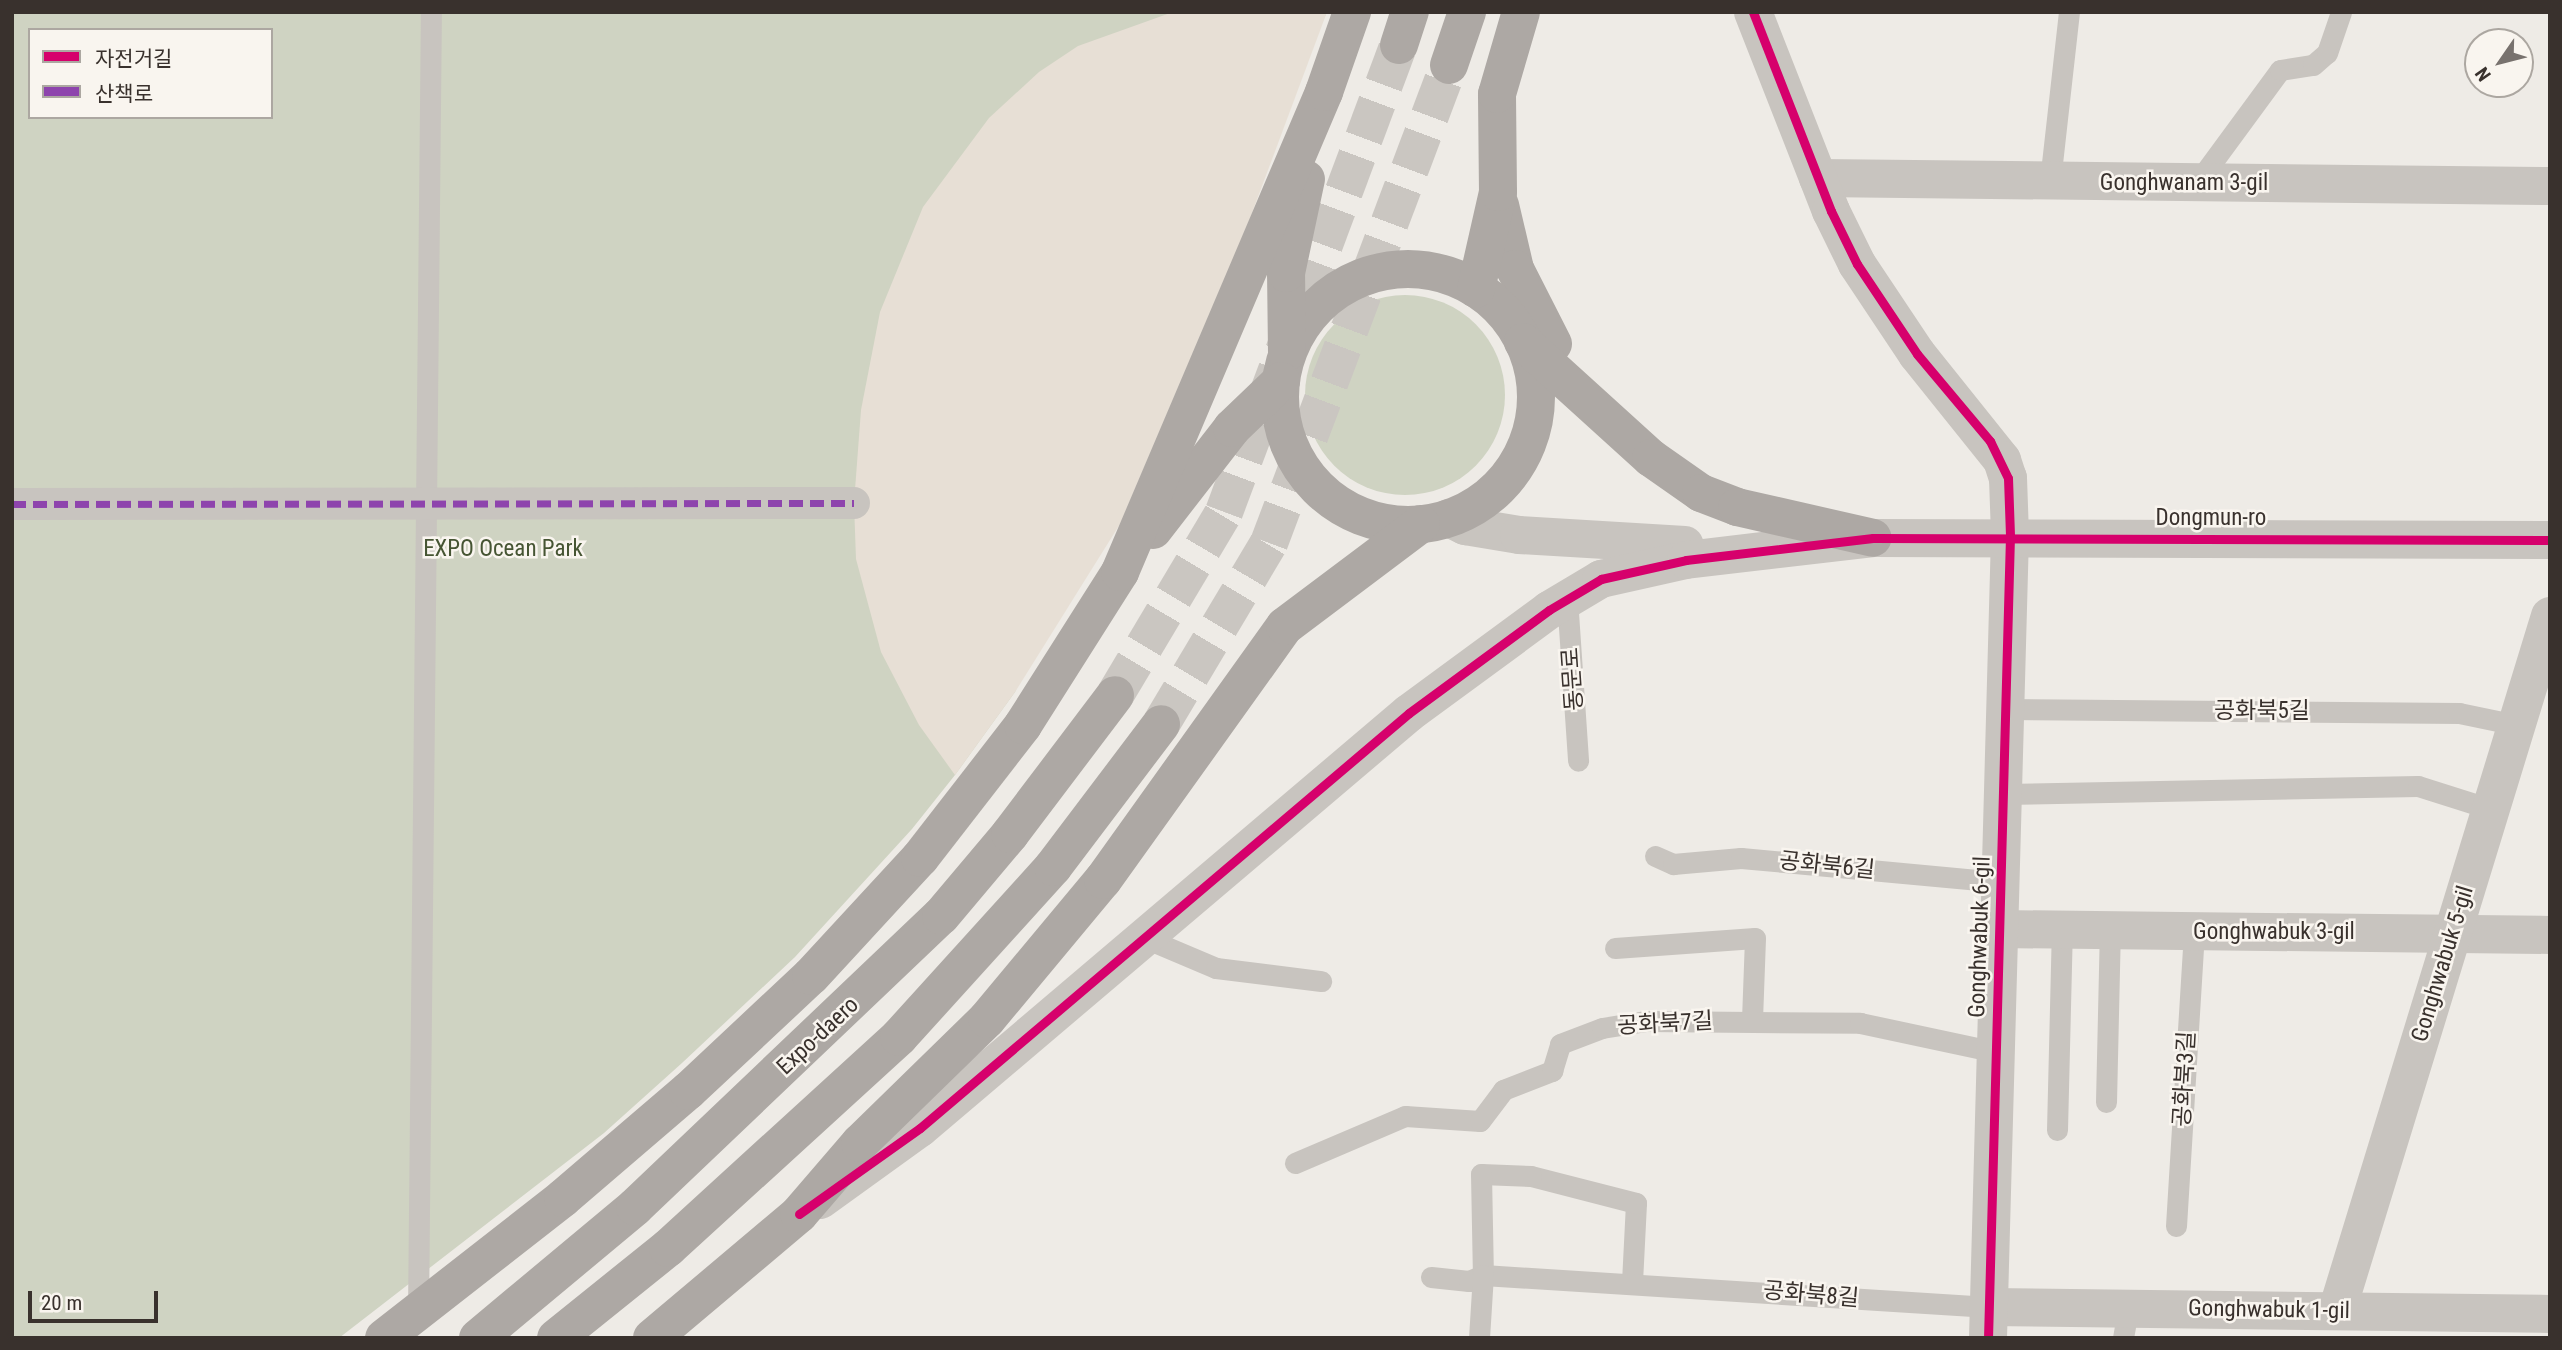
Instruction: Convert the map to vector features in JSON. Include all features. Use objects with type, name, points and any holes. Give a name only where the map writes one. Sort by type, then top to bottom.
[{"type":"main road","points":[[1120,572],[1324,92],[1352,12]]},
{"type":"main road","points":[[1449,65],[1467,12]]},
{"type":"main road","points":[[1521,12],[1497,94],[1498,192],[1515,269],[1526,296],[1599,408]]},
{"type":"main road","points":[[1324,92],[1286,273],[1285,431],[1308,476],[1326,495],[1371,519],[1435,521]]},
{"type":"main road","points":[[1476,289],[1498,192]]},
{"type":"main road","points":[[384,1338],[584,1180],[811,976],[920,858],[1023,725],[1120,572],[1284,367],[1298,330],[1333,293],[1378,272],[1429,271],[1476,289],[1511,321],[1523,342],[1535,384],[1525,447],[1495,490],[1435,521],[1285,626],[1103,880],[987,1019],[860,1143],[799,1214],[716,1289],[652,1338]]},
{"type":"main road","points":[[1523,342],[1599,408],[1651,458],[1710,497],[1873,538]]},
{"type":"main road","name":"Expo-daero","points":[[478,1338],[635,1207],[941,916],[1010,834],[1115,695]]},
{"type":"main road","points":[[556,1338],[668,1248],[899,1037],[1053,867],[1161,724]]},
{"type":"street","name":"Gonghwabuk 6-gil","points":[[1753,12],[1818,178],[1857,264],[1887,310],[2002,460],[2008,478],[2010,536],[2006,709],[1988,1323]]},
{"type":"street","name":"Gonghwanam 3-gil","points":[[1818,178],[2550,186]]},
{"type":"street","points":[[12,504],[854,503]]},
{"type":"street","points":[[1435,521],[1519,535],[1762,550]]},
{"type":"street","name":"Dongmun-ro","points":[[1762,550],[1873,538],[2010,536],[2550,540]]},
{"type":"street","points":[[799,1214],[920,1128],[1409,713],[1567,598],[1620,573],[1762,550]]},
{"type":"street","name":"Gonghwabuk 5-gil","points":[[2337,1311],[2550,616]]},
{"type":"street","name":"Gonghwabuk 3-gil","points":[[1999,929],[2550,935]]},
{"type":"street","name":"Gonghwabuk 1-gil","points":[[1988,1323],[2126,1323],[2337,1311],[2550,1314]]},
{"type":"lane","points":[[418,1312],[431,12]]},
{"type":"lane","points":[[2050,181],[2069,12]]},
{"type":"lane","points":[[2197,183],[2278,72],[2285,66],[2313,65],[2329,49],[2341,12]]},
{"type":"lane","name":"동문로","points":[[1567,598],[1578,761]]},
{"type":"lane","name":"공화북5길","points":[[2006,709],[2459,713],[2517,724]]},
{"type":"lane","points":[[2003,794],[2418,786],[2491,809]]},
{"type":"lane","name":"공화북6길","points":[[1655,856],[1673,864],[1741,858],[2001,882]]},
{"type":"lane","points":[[2057,1130],[2062,930]]},
{"type":"lane","points":[[2106,1102],[2110,930]]},
{"type":"lane","name":"공화북3길","points":[[2176,1226],[2194,932]]},
{"type":"lane","points":[[1144,938],[1216,968],[1321,981]]},
{"type":"lane","points":[[1615,948],[1755,938],[1752,1021]]},
{"type":"lane","name":"공화북7길","points":[[1295,1163],[1405,1116],[1480,1121],[1503,1090],[1552,1071],[1560,1044],[1602,1028],[1646,1021],[1860,1023],[1996,1052]]},
{"type":"lane","points":[[1479,1338],[1483,1275],[1481,1174],[1531,1176],[1636,1203],[1632,1282]]},
{"type":"lane","name":"공화북8길","points":[[1431,1277],[1469,1281],[1483,1275],[1632,1282],[1988,1323]]},
{"type":"green space","name":"EXPO Ocean Park","points":[[12,12],[1327,12],[1015,692],[955,775],[912,829],[795,957],[682,1063],[604,1133],[339,1338],[12,1338]]},
{"type":"green space","points":[[1405,295],[1443,302],[1476,324],[1498,357],[1505,395],[1498,433],[1476,466],[1443,488],[1405,495],[1367,488],[1334,466],[1312,433],[1305,395],[1312,357],[1334,324],[1367,302]]},
{"type":"shaded area","points":[[1173,12],[1327,12],[1249,221],[1120,524],[1015,692],[955,775],[919,725],[881,652],[856,559],[854,503],[861,410],[880,312],[923,207],[989,118],[1039,72],[1078,46]]},
{"type":"tunnel","points":[[1115,695],[1224,512],[1399,45]]},
{"type":"tunnel","points":[[1161,724],[1269,543],[1449,65]]},
{"type":"marked path","points":[[12,504],[854,503]]},
{"type":"cycle path","points":[[1753,12],[1831,211],[1857,264],[1917,354],[1990,441],[2008,478],[2010,536],[1988,1338]]},
{"type":"cycle path","points":[[799,1214],[920,1128],[1409,713],[1549,610],[1601,579],[1686,560],[1873,538],[2550,540]]}]
